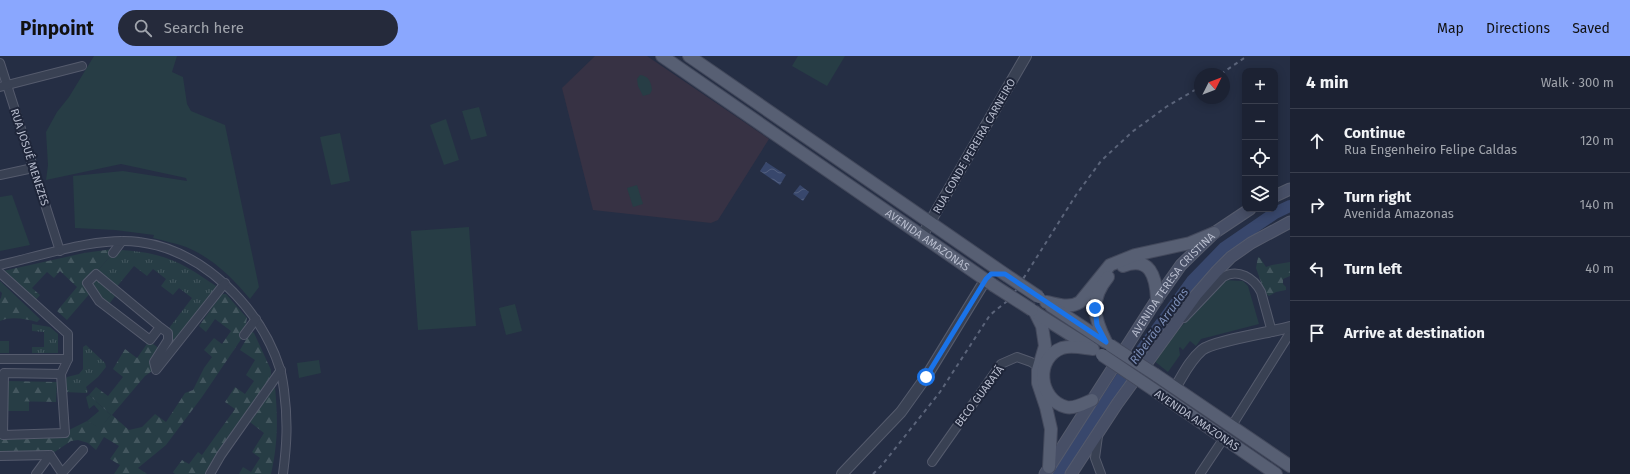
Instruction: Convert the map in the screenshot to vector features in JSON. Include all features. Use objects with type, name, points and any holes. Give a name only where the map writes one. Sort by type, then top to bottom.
[{"type":"main road","name":"AVENIDA AMAZONAS","points":[[662,56],[922,236],[1098,352],[1276,474]]},
{"type":"main road","name":"AVENIDA AMAZONAS","points":[[689,56],[1042,300],[1290,466]]},
{"type":"main road","points":[[1278,195],[1290,189]]},
{"type":"main road","name":"AVENIDA TERESA CRISTINA","points":[[1047,471],[1157,298],[1181,265],[1214,234],[1246,212]]},
{"type":"main road","points":[[1071,474],[1100,428],[1196,295],[1231,257],[1251,243],[1290,222]]},
{"type":"main road","points":[[1042,300],[1067,306],[1075,305],[1080,302],[1110,265],[1135,255],[1190,243],[1214,234]]},
{"type":"main road","points":[[1108,344],[1097,325],[1095,308],[1101,287],[1113,272],[1133,263],[1144,265],[1152,272],[1155,280],[1157,298]]},
{"type":"main road","points":[[990,282],[991,274],[1006,275]]},
{"type":"main road","points":[[1034,311],[1042,326],[1045,346],[1039,367],[1038,382],[1051,429],[1047,471]]},
{"type":"main road","points":[[1092,400],[1077,406],[1067,407],[1048,395],[1044,384],[1043,373],[1046,361],[1053,353],[1063,348],[1072,346],[1098,352]]},
{"type":"street","name":"RUA CONDE PEREIRA CARNEIRO","points":[[922,236],[1026,56]]},
{"type":"street","name":"RUA JOSUÉ MENEZES","points":[[0,63],[4,86],[60,251]]},
{"type":"street","points":[[4,86],[82,66]]},
{"type":"street","points":[[0,175],[33,168]]},
{"type":"street","points":[[113,253],[122,241]]},
{"type":"street","points":[[0,265],[60,251],[107,242],[122,241],[158,245],[189,258],[225,283],[256,319],[281,370],[286,410],[287,438],[283,474]]},
{"type":"street","points":[[0,273],[68,334],[68,359],[61,374],[65,433],[3,435],[2,401],[4,373],[61,374]]},
{"type":"street","points":[[1164,341],[1223,277],[1233,273],[1248,277],[1258,286],[1272,332]]},
{"type":"street","points":[[160,327],[150,340],[99,301],[87,283],[96,274],[168,333],[168,340],[154,362],[156,370],[225,283]]},
{"type":"street","points":[[842,474],[901,412],[990,282]]},
{"type":"street","points":[[244,335],[256,319]]},
{"type":"street","points":[[1175,388],[1194,358],[1204,349],[1217,344],[1290,327]]},
{"type":"street","points":[[1232,427],[1290,333]]},
{"type":"street","name":"BECO GUARATÃ","points":[[932,462],[1001,364],[1017,357],[1031,362],[1039,367]]},
{"type":"street","points":[[0,359],[68,359]]},
{"type":"street","points":[[210,474],[221,455],[281,370]]},
{"type":"street","points":[[1100,428],[1095,458],[1101,474]]},
{"type":"street","points":[[1200,474],[1224,438]]},
{"type":"street","points":[[50,455],[62,473],[83,450]]},
{"type":"street","points":[[0,456],[50,455]]},
{"type":"street","points":[[36,474],[50,455]]},
{"type":"shaded area","points":[[595,56],[647,56],[769,139],[718,220],[711,223],[593,210],[562,88]]},
{"type":"green space","points":[[94,56],[177,56],[172,72],[183,77],[187,104],[191,111],[225,125],[259,287],[250,299],[236,283],[213,262],[186,247],[153,238],[154,235],[115,230],[75,228],[73,176],[123,171],[187,181],[186,178],[121,164],[46,180],[48,165],[46,132],[57,112],[69,97]]},
{"type":"green space","points":[[798,56],[845,56],[827,86],[792,66]]},
{"type":"green space","points":[[640,75],[646,77],[650,82],[652,90],[650,94],[643,96],[638,86],[637,79]]},
{"type":"green space","points":[[479,107],[487,136],[471,140],[462,111]]},
{"type":"green space","points":[[446,119],[459,160],[444,165],[430,125]]},
{"type":"green space","points":[[340,133],[350,181],[331,185],[320,137]]},
{"type":"green space","points":[[637,185],[643,204],[633,207],[627,188]]},
{"type":"green space","points":[[12,195],[30,245],[0,251],[0,197]]},
{"type":"green space","points":[[469,227],[476,326],[418,330],[411,231]]},
{"type":"green space","points":[[113,249],[113,253],[87,283],[92,291],[67,320],[57,311],[77,287],[60,271],[54,278],[47,272],[32,288],[40,295],[34,302],[3,271],[84,253]]},
{"type":"green space","points":[[122,250],[148,253],[172,260],[216,286],[156,370],[168,340],[166,332],[192,298],[179,288],[173,295],[161,286],[166,279],[153,269],[147,276],[134,266],[115,289],[118,292],[107,307],[87,283],[113,253],[117,254]]},
{"type":"green space","points":[[1258,257],[1266,267],[1290,262],[1290,276],[1283,279],[1283,284],[1286,287],[1286,290],[1276,292],[1269,296],[1265,293],[1256,268]]},
{"type":"green space","points":[[1224,280],[1243,281],[1248,286],[1259,324],[1201,339],[1196,346],[1190,341],[1183,350],[1180,347],[1179,348],[1180,355],[1168,372],[1153,360],[1167,342]]},
{"type":"green space","points":[[0,281],[40,319],[37,322],[14,318],[0,321],[0,299],[2,293],[0,291]]},
{"type":"green space","points":[[223,294],[226,294],[247,318],[244,335],[202,397],[166,445],[138,468],[147,474],[114,474],[120,465],[110,459],[119,446],[104,437],[96,450],[88,443],[78,440],[71,441],[50,455],[0,456],[0,435],[66,434],[69,430],[87,421],[100,428],[111,415],[89,395],[96,387],[108,396],[123,377],[113,369],[125,349],[137,358],[149,341],[160,349],[155,369],[145,376],[112,415],[129,430],[142,427],[155,414],[166,422],[185,393],[193,390],[204,368],[212,357],[204,350],[214,338],[222,344],[231,331],[215,319],[206,332],[199,326]]},
{"type":"green space","points":[[515,304],[522,331],[506,335],[499,308]]},
{"type":"green space","points":[[32,324],[50,327],[58,334],[58,353],[32,353],[32,347],[44,347],[44,332],[32,331]]},
{"type":"green space","points":[[251,331],[254,333],[271,370],[271,375],[265,385],[271,390],[275,385],[277,431],[271,474],[239,474],[243,467],[251,472],[260,458],[252,452],[264,433],[246,419],[210,474],[175,474],[173,472],[182,460],[189,464],[198,452],[202,455],[235,409],[225,402],[235,387],[245,394],[254,381],[246,375],[255,360],[240,350]]},
{"type":"green space","points":[[0,341],[9,341],[9,353],[0,353]]},
{"type":"green space","points":[[86,345],[105,363],[106,367],[98,377],[86,387],[88,392],[65,392],[63,385],[67,377],[79,374],[83,369],[83,347]]},
{"type":"green space","points":[[319,360],[321,373],[299,378],[297,363]]},
{"type":"green space","points":[[7,381],[57,382],[56,402],[7,401]]},
{"type":"green space","points":[[89,395],[111,415],[100,429],[87,421],[99,411],[94,405],[89,409],[86,397]]},
{"type":"green space","points":[[7,401],[29,401],[29,411],[7,411]]},
{"type":"water","points":[[766,162],[786,175],[780,185],[760,171]]},
{"type":"water","points":[[800,185],[809,192],[803,201],[793,194]]},
{"type":"waterway","name":"Ribeirão Arrudas","points":[[1058,474],[1122,377],[1192,281],[1224,248],[1275,213],[1290,206]]},
{"type":"railway","points":[[1230,68],[1247,56]]},
{"type":"railway","points":[[873,474],[882,465],[940,392],[990,315],[1011,298],[1076,195],[1101,161],[1132,132],[1166,107],[1194,91]]},
{"type":"route","points":[[926,377],[986,279],[991,274],[1005,274],[1106,342],[1097,325],[1095,308]]}]
